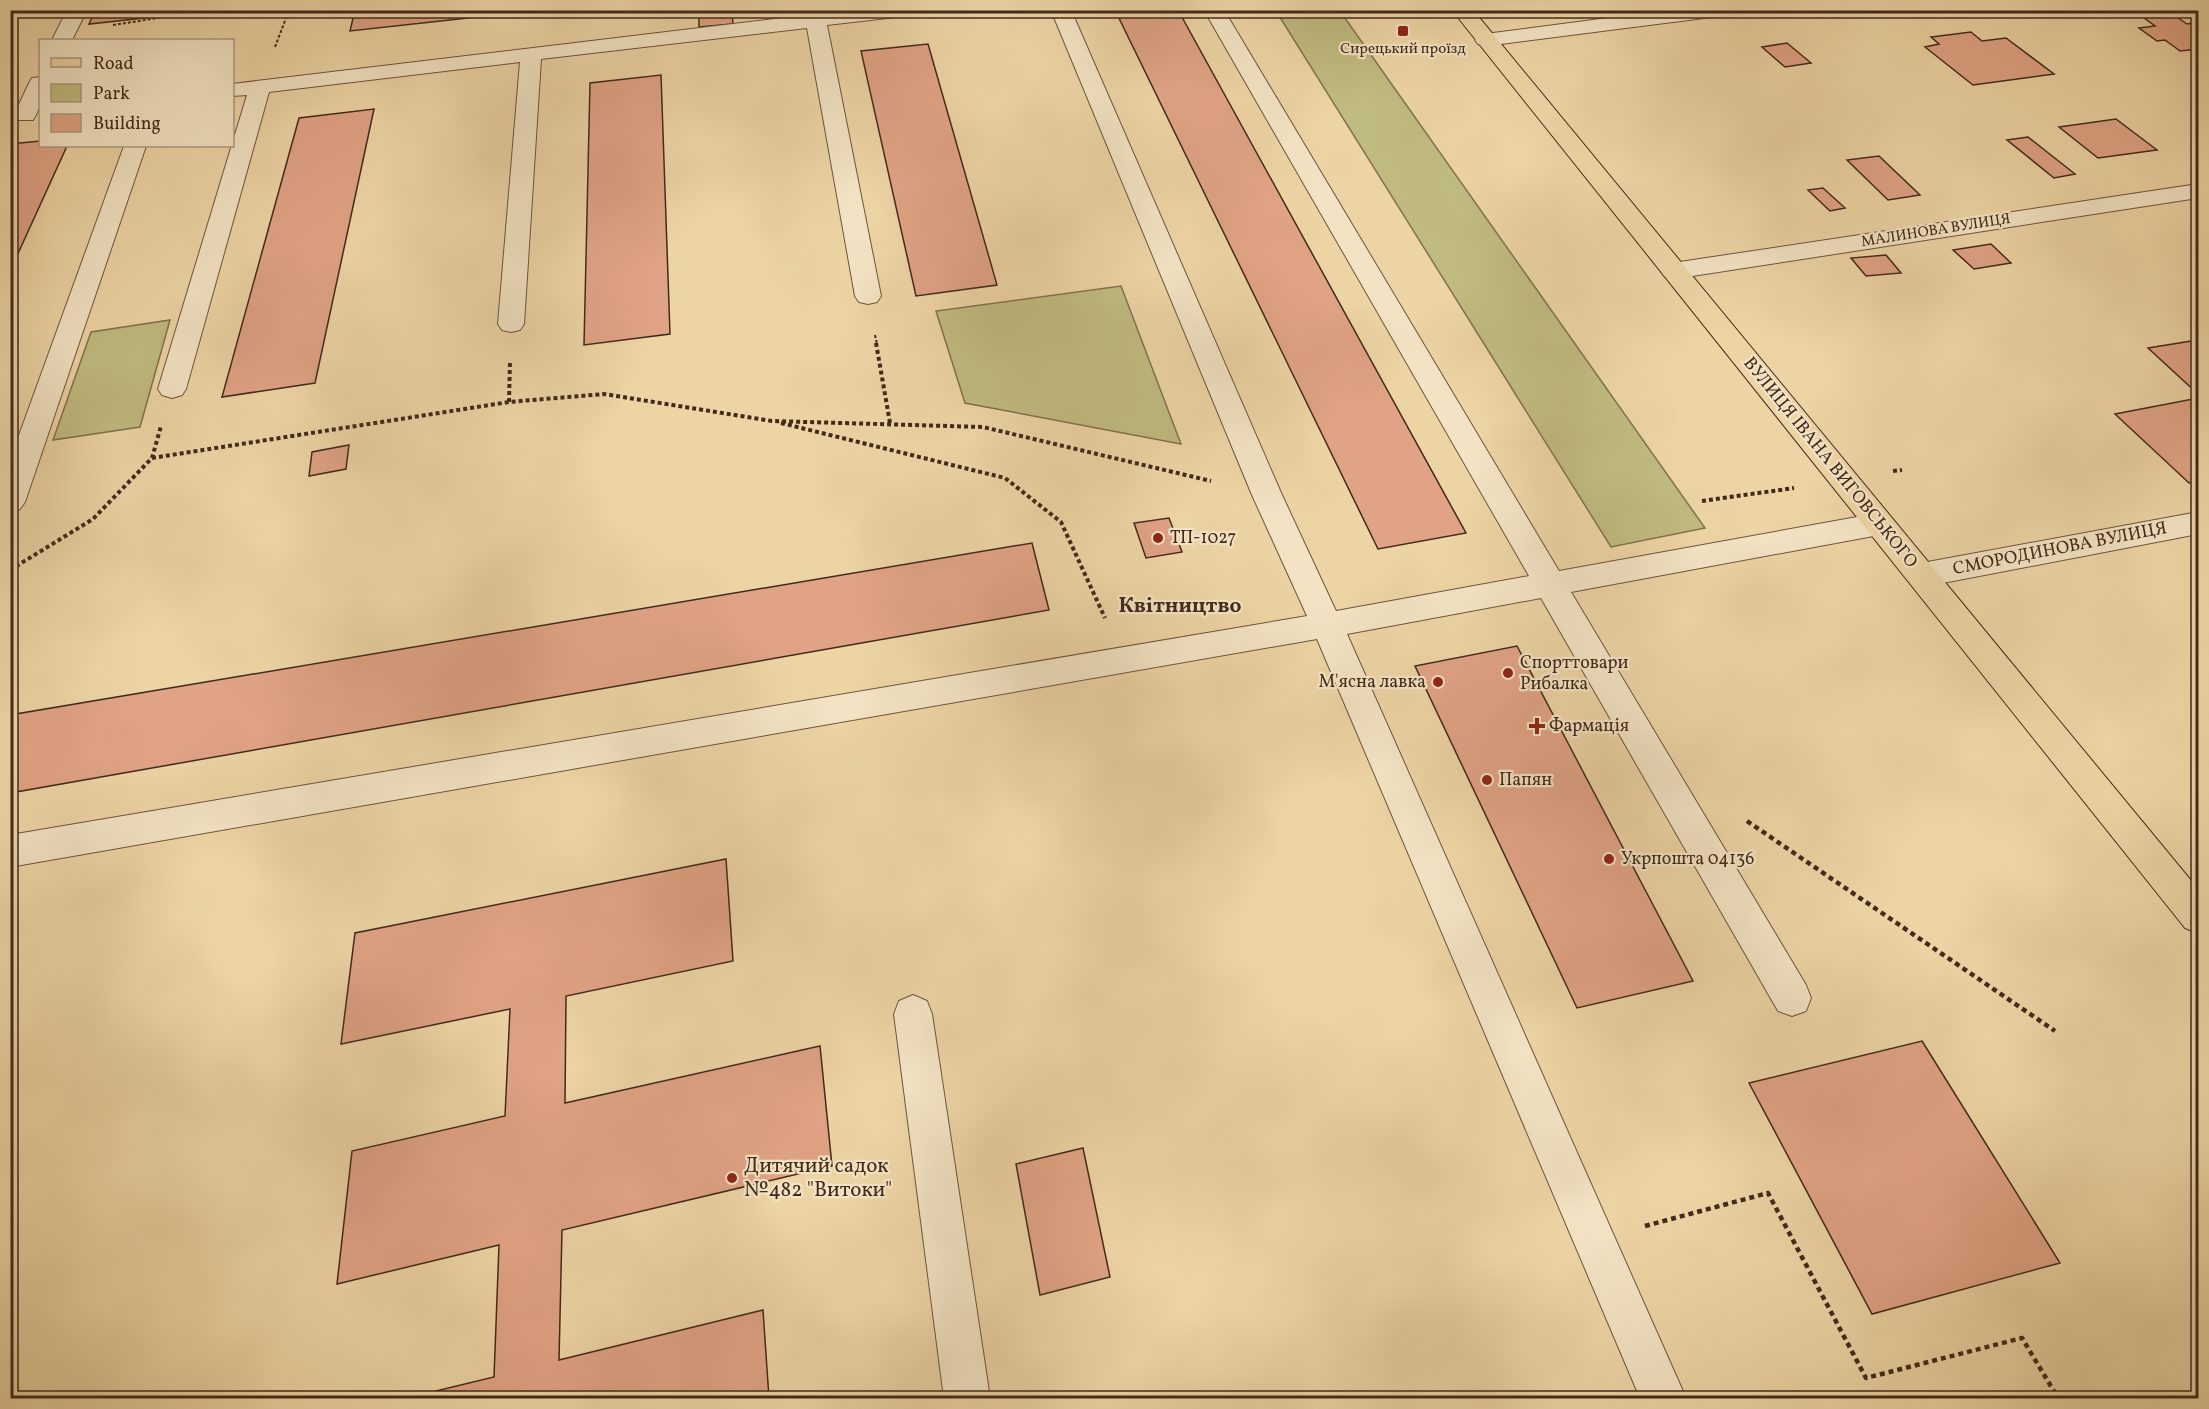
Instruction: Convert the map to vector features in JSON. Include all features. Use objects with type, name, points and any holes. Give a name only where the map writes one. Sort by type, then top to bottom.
[{"type":"main road","name":"ВУЛИЦЯ ІВАНА ВИГОВСЬКОГО","points":[[1462,10],[2199,916]]},
{"type":"street","points":[[65,35],[77,10]]},
{"type":"street","points":[[234,90],[531,55],[664,29],[816,21],[905,10]]},
{"type":"street","points":[[1061,10],[1267,495],[1327,625],[1663,1398]]},
{"type":"street","points":[[1214,10],[1792,998]]},
{"type":"street","points":[[1485,40],[1720,10]]},
{"type":"street","points":[[816,21],[868,296]]},
{"type":"street","points":[[511,324],[531,55]]},
{"type":"street","points":[[25,114],[39,85]]},
{"type":"street","points":[[172,389],[260,87]]},
{"type":"street","points":[[10,502],[135,147]]},
{"type":"street","name":"МАЛИНОВА ВУЛИЦЯ","points":[[1673,271],[2199,191]]},
{"type":"street","name":"СМОРОДИНОВА ВУЛИЦЯ","points":[[1922,575],[2199,523]]},
{"type":"street","points":[[10,851],[1327,625],[1879,524]]},
{"type":"street","points":[[913,1014],[967,1398]]},
{"type":"path","points":[[65,35],[209,10]]},
{"type":"path","points":[[868,296],[890,423]]},
{"type":"path","points":[[10,570],[93,519],[152,458],[172,389]]},
{"type":"path","points":[[152,458],[509,402],[604,394],[772,421],[1005,478],[1061,522],[1124,659]]},
{"type":"path","points":[[772,421],[983,427],[1267,495]]},
{"type":"path","points":[[1702,501],[1844,480]]},
{"type":"path","points":[[1738,815],[2055,1031]]},
{"type":"path","points":[[1595,1240],[1768,1193],[1866,1378],[2022,1338],[2058,1398]]},
{"type":"green space","points":[[1276,11],[1340,11],[1705,528],[1611,547]]},
{"type":"green space","points":[[1121,286],[1181,444],[965,403],[936,311]]},
{"type":"green space","points":[[170,320],[140,427],[53,440],[91,332]]},
{"type":"building","points":[[95,10],[165,10],[163,16],[89,24]]},
{"type":"building","points":[[355,10],[504,10],[504,14],[350,31]]},
{"type":"building","points":[[1115,10],[1178,10],[1466,533],[1378,549]]},
{"type":"building","points":[[2140,10],[2160,10],[2167,16],[2174,15],[2187,24],[2198,22],[2198,49],[2180,51],[2165,40],[2157,41],[2139,28],[2155,26],[2140,15],[2146,15]]},
{"type":"building","points":[[732,13],[733,24],[699,27],[699,16]]},
{"type":"building","points":[[1971,32],[1982,41],[2006,38],[2054,74],[1973,85],[1925,47],[1939,44],[1931,37]]},
{"type":"building","points":[[1787,43],[1811,63],[1785,67],[1762,47]]},
{"type":"building","points":[[928,44],[997,285],[916,296],[861,51]]},
{"type":"building","points":[[661,75],[670,334],[584,345],[590,83]]},
{"type":"building","points":[[374,109],[315,383],[222,397],[299,118]]},
{"type":"building","points":[[2116,119],[2157,150],[2098,158],[2059,127]]},
{"type":"building","points":[[2028,137],[2075,174],[2054,178],[2007,140]]},
{"type":"building","points":[[39,141],[39,147],[67,147],[10,271],[10,144]]},
{"type":"building","points":[[1879,156],[1920,195],[1888,200],[1847,160]]},
{"type":"building","points":[[1823,188],[1845,208],[1830,211],[1808,190]]},
{"type":"building","points":[[1991,244],[2011,263],[1974,269],[1953,250]]},
{"type":"building","points":[[1886,255],[1901,273],[1866,276],[1851,258]]},
{"type":"building","points":[[2198,340],[2198,394],[2148,348]]},
{"type":"building","points":[[2193,399],[2198,403],[2198,480],[2189,483],[2115,414]]},
{"type":"building","points":[[349,445],[346,469],[309,476],[312,452]]},
{"type":"building","name":"ТП-1027","points":[[1169,518],[1182,552],[1146,558],[1134,523]]},
{"type":"building","points":[[1032,543],[1049,610],[10,793],[10,715]]},
{"type":"building","points":[[1517,646],[1693,981],[1577,1008],[1415,666]]},
{"type":"building","points":[[726,859],[733,961],[566,996],[565,1103],[820,1046],[832,1166],[562,1230],[559,1360],[763,1310],[769,1398],[407,1398],[494,1377],[499,1245],[337,1284],[352,1151],[505,1116],[510,1009],[341,1044],[355,933]]},
{"type":"building","points":[[1922,1041],[2060,1263],[1872,1314],[1749,1083]]},
{"type":"building","points":[[1083,1148],[1110,1277],[1040,1295],[1016,1164]]},
{"type":"place","name":"Сирецький проїзд","points":[[1403,31]]},
{"type":"place","name":"ТП-1027","points":[[1158,538]]},
{"type":"place","name":"Спорттовари Рибалка","points":[[1508,673]]},
{"type":"place","name":"М'ясна лавка","points":[[1438,682]]},
{"type":"place","name":"Фармація","points":[[1537,726]]},
{"type":"place","name":"Папян","points":[[1487,780]]},
{"type":"place","name":"Укрпошта 04136","points":[[1609,859]]},
{"type":"place","name":"Дитячий садок №482 \"Витоки\"","points":[[732,1178]]},
{"type":"district","name":"Квітництво","points":[[1180,606]]}]
